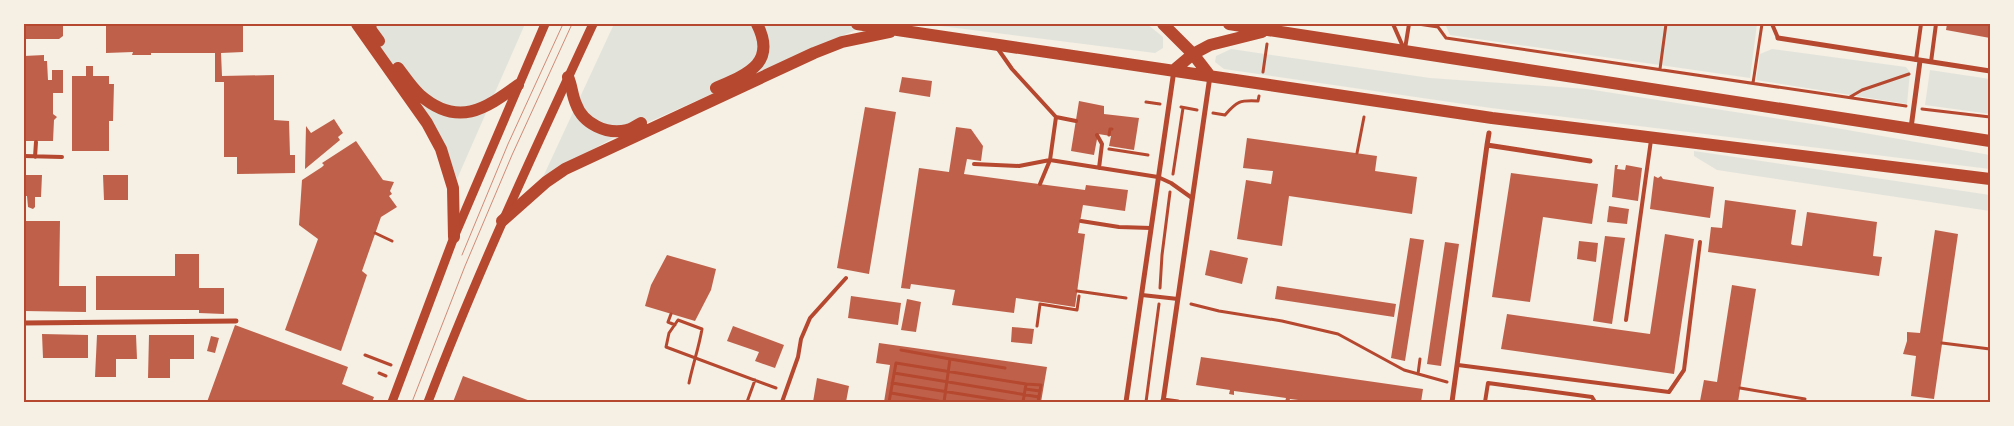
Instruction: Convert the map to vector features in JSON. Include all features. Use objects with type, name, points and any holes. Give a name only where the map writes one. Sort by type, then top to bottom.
[{"type":"main road","points":[[357,24],[427,123],[441,149],[453,188],[454,237]]},
{"type":"main road","points":[[370,24],[371,30],[394,64],[420,95],[441,108],[457,112],[474,112],[491,104],[518,85]]},
{"type":"main road","points":[[568,78],[576,105],[584,117],[602,129],[627,130],[755,68],[764,54],[765,48],[763,37],[757,24]]},
{"type":"main road","points":[[857,24],[1492,118],[1990,179]]},
{"type":"main road","points":[[1163,24],[1193,54],[1210,76]]},
{"type":"main road","points":[[1229,24],[1990,141]]},
{"type":"main road","points":[[502,221],[546,182],[565,169],[814,53],[842,42],[898,30]]},
{"type":"main road","points":[[1174,70],[1193,54],[1227,40],[1270,30]]},
{"type":"street","points":[[392,402],[454,237],[545,24]]},
{"type":"street","points":[[428,402],[459,320],[502,221],[593,24]]},
{"type":"street","points":[[1778,38],[1990,71]]},
{"type":"street","points":[[1911,128],[1919,71],[1918,60]]},
{"type":"street","points":[[1126,402],[1174,70]]},
{"type":"street","points":[[1178,402],[1163,401],[1210,76]]},
{"type":"street","points":[[1452,402],[1489,133]]},
{"type":"street","points":[[1488,146],[1590,161]]},
{"type":"street","points":[[24,323],[236,321]]},
{"type":"lane","points":[[1393,24],[1404,51]]},
{"type":"lane","points":[[1404,51],[1409,24]]},
{"type":"lane","points":[[1772,24],[1778,38]]},
{"type":"lane","points":[[1918,60],[1921,24]]},
{"type":"lane","points":[[1931,62],[1936,24]]},
{"type":"lane","points":[[996,45],[1012,68],[1056,117],[1076,121]]},
{"type":"lane","points":[[1040,184],[1050,160],[1056,117]]},
{"type":"lane","points":[[1097,135],[1102,144],[1099,168]]},
{"type":"lane","points":[[1626,320],[1651,138]]},
{"type":"lane","points":[[36,142],[36,157]]},
{"type":"lane","points":[[24,156],[62,157]]},
{"type":"lane","points":[[974,164],[1019,166],[1050,160],[1158,177],[1171,183],[1192,198]]},
{"type":"lane","points":[[1080,221],[1119,227],[1151,228]]},
{"type":"lane","points":[[1458,365],[1669,392],[1684,370],[1700,242]]},
{"type":"lane","points":[[782,402],[798,357],[801,339],[810,318],[846,278]]},
{"type":"lane","points":[[1142,295],[1178,299]]},
{"type":"lane","points":[[1485,402],[1488,383],[1592,397],[1595,402]]},
{"type":"path","points":[[1415,24],[1439,26],[1446,38],[1914,108],[1990,117]]},
{"type":"path","points":[[1660,69],[1666,24]]},
{"type":"path","points":[[1753,83],[1762,24]]},
{"type":"path","points":[[1146,402],[1160,298],[1162,255],[1171,183],[1183,108],[1225,115],[1234,105],[1242,100],[1258,101],[1270,30]]},
{"type":"path","points":[[1848,98],[1862,90],[1919,71]]},
{"type":"path","points":[[1358,153],[1364,118]]},
{"type":"path","points":[[1102,144],[1107,148],[1148,155]]},
{"type":"path","points":[[375,234],[392,240]]},
{"type":"path","points":[[1077,291],[1126,298]]},
{"type":"path","points":[[1037,326],[1040,304],[1077,310],[1079,296]]},
{"type":"path","points":[[1191,304],[1220,311],[1282,321],[1338,334],[1404,370],[1455,384]]},
{"type":"path","points":[[671,314],[668,322],[675,325]]},
{"type":"path","points":[[689,383],[694,357],[699,346],[702,329],[678,320],[669,333],[666,347],[694,357],[776,388]]},
{"type":"path","points":[[1942,342],[1990,349]]},
{"type":"path","points":[[900,350],[1005,368]]},
{"type":"path","points":[[366,356],[391,365]]},
{"type":"path","points":[[891,393],[944,402],[950,359]]},
{"type":"path","points":[[1418,374],[1420,359]]},
{"type":"path","points":[[889,402],[896,363],[1041,385],[1038,402]]},
{"type":"path","points":[[379,373],[386,376]]},
{"type":"path","points":[[894,373],[1039,397]]},
{"type":"path","points":[[747,402],[755,380]]},
{"type":"path","points":[[892,383],[1011,402]]},
{"type":"path","points":[[1026,384],[1023,402],[1029,402]]},
{"type":"path","points":[[1740,388],[1805,400],[1801,402]]},
{"type":"path","points":[[1025,389],[1040,391]]},
{"type":"shaded area","points":[[363,24],[525,24],[457,179],[445,145]]},
{"type":"shaded area","points":[[614,24],[869,24],[615,137],[543,177]]},
{"type":"shaded area","points":[[925,24],[1147,24],[1163,37],[1163,48],[1155,53]]},
{"type":"shaded area","points":[[1435,24],[1757,24],[1750,78],[1450,35],[1446,26]]},
{"type":"shaded area","points":[[1231,49],[1430,78],[1587,89],[1819,125],[1990,155],[1990,169],[1491,108],[1224,69],[1215,62],[1216,56]]},
{"type":"shaded area","points":[[1772,49],[1906,67],[1910,72],[1907,104],[1756,80],[1760,54]]},
{"type":"shaded area","points":[[1930,70],[1990,79],[1990,114],[1925,105]]},
{"type":"shaded area","points":[[1694,151],[1990,195],[1990,211],[1717,170],[1694,156]]},
{"type":"building","points":[[26,24],[63,24],[63,36],[59,39],[26,39]]},
{"type":"building","points":[[106,24],[243,24],[243,52],[221,53],[222,76],[274,75],[274,120],[289,121],[290,155],[295,155],[295,173],[237,174],[237,157],[224,157],[224,82],[215,82],[215,53],[151,53],[151,55],[132,55],[133,52],[106,53]]},
{"type":"building","points":[[1947,24],[1990,24],[1990,38],[1946,30]]},
{"type":"building","points":[[44,55],[44,61],[47,61],[48,80],[52,80],[52,70],[63,70],[63,93],[53,93],[53,114],[57,117],[54,120],[53,141],[24,141],[24,56]]},
{"type":"building","points":[[86,66],[93,66],[93,76],[109,76],[109,84],[114,84],[113,121],[109,121],[109,151],[72,151],[72,76],[86,76]]},
{"type":"building","points":[[902,77],[932,81],[930,97],[899,92]]},
{"type":"building","points":[[1079,101],[1104,106],[1104,114],[1139,118],[1134,150],[1109,146],[1111,136],[1098,134],[1094,155],[1071,151]]},
{"type":"building","points":[[865,107],[896,112],[869,274],[837,268]]},
{"type":"building","points":[[334,119],[343,133],[338,137],[340,140],[305,169],[306,126],[311,133]]},
{"type":"building","points":[[956,127],[971,129],[983,146],[981,161],[967,159],[964,174],[1085,190],[1086,185],[1128,190],[1125,211],[1083,205],[1078,233],[1085,234],[1075,307],[1016,298],[1014,313],[952,305],[955,290],[911,284],[910,289],[901,288],[919,168],[949,172]]},
{"type":"building","points":[[1247,138],[1377,156],[1375,171],[1417,177],[1412,214],[1289,196],[1282,246],[1237,239],[1246,180],[1271,184],[1273,171],[1243,168]]},
{"type":"building","points":[[356,141],[383,180],[394,182],[390,191],[392,194],[389,196],[397,207],[381,217],[362,271],[367,275],[341,351],[285,330],[318,239],[299,225],[302,180],[322,167],[324,165],[322,163]]},
{"type":"building","points":[[1615,165],[1618,165],[1617,169],[1625,170],[1626,165],[1642,168],[1638,201],[1612,197]]},
{"type":"building","points":[[1511,173],[1598,184],[1592,224],[1543,217],[1530,302],[1492,297]]},
{"type":"building","points":[[24,175],[42,175],[41,197],[35,197],[35,207],[33,209],[28,207],[27,196],[24,196]]},
{"type":"building","points":[[103,175],[128,175],[128,200],[104,200]]},
{"type":"building","points":[[1654,176],[1714,187],[1710,218],[1650,209]]},
{"type":"building","points":[[1725,200],[1796,210],[1791,244],[1793,245],[1802,246],[1807,212],[1877,222],[1873,256],[1882,257],[1879,276],[1708,252],[1711,227],[1722,228]]},
{"type":"building","points":[[1609,206],[1629,209],[1627,224],[1607,222]]},
{"type":"building","points":[[24,221],[60,221],[59,286],[86,286],[86,312],[24,311]]},
{"type":"building","points":[[1935,230],[1958,234],[1934,399],[1911,396],[1916,356],[1903,354],[1907,341],[1907,332],[1920,333]]},
{"type":"building","points":[[1665,234],[1694,239],[1674,374],[1501,349],[1507,314],[1650,334]]},
{"type":"building","points":[[1605,236],[1625,238],[1612,324],[1593,321]]},
{"type":"building","points":[[1410,238],[1424,240],[1405,361],[1391,358]]},
{"type":"building","points":[[1579,241],[1598,243],[1596,262],[1577,259]]},
{"type":"building","points":[[1445,242],[1459,244],[1441,366],[1427,364]]},
{"type":"building","points":[[1210,250],[1248,258],[1242,284],[1205,275]]},
{"type":"building","points":[[175,254],[199,254],[199,288],[224,288],[224,314],[199,313],[199,310],[96,310],[96,276],[175,276]]},
{"type":"building","points":[[667,255],[716,269],[711,290],[695,321],[645,306],[651,285]]},
{"type":"building","points":[[1732,285],[1756,289],[1738,402],[1700,401],[1704,380],[1717,382]]},
{"type":"building","points":[[1277,286],[1396,304],[1394,317],[1275,299]]},
{"type":"building","points":[[851,296],[901,303],[898,325],[848,318]]},
{"type":"building","points":[[907,299],[921,302],[916,332],[901,330]]},
{"type":"building","points":[[235,325],[348,367],[342,384],[374,397],[372,402],[207,402]]},
{"type":"building","points":[[733,326],[784,345],[775,368],[755,361],[759,352],[727,341]]},
{"type":"building","points":[[1012,327],[1034,329],[1032,344],[1011,342]]},
{"type":"building","points":[[42,334],[88,335],[88,358],[43,358]]},
{"type":"building","points":[[97,335],[136,335],[137,359],[116,359],[116,377],[95,377]]},
{"type":"building","points":[[149,335],[194,335],[194,359],[170,359],[170,378],[148,378]]},
{"type":"building","points":[[211,336],[219,338],[215,353],[207,351]]},
{"type":"building","points":[[879,343],[1047,367],[1041,402],[884,402],[890,365],[876,363]]},
{"type":"building","points":[[1201,357],[1423,389],[1421,402],[1315,402],[1290,399],[1289,402],[1285,402],[1286,398],[1234,391],[1234,395],[1229,394],[1230,390],[1196,385]]},
{"type":"building","points":[[463,376],[533,402],[453,402]]},
{"type":"building","points":[[817,378],[849,386],[846,402],[813,402]]},
{"type":"tram line","points":[[462,255],[508,144],[563,24]]},
{"type":"tram line","points":[[412,402],[465,266],[512,155],[572,24]]}]
